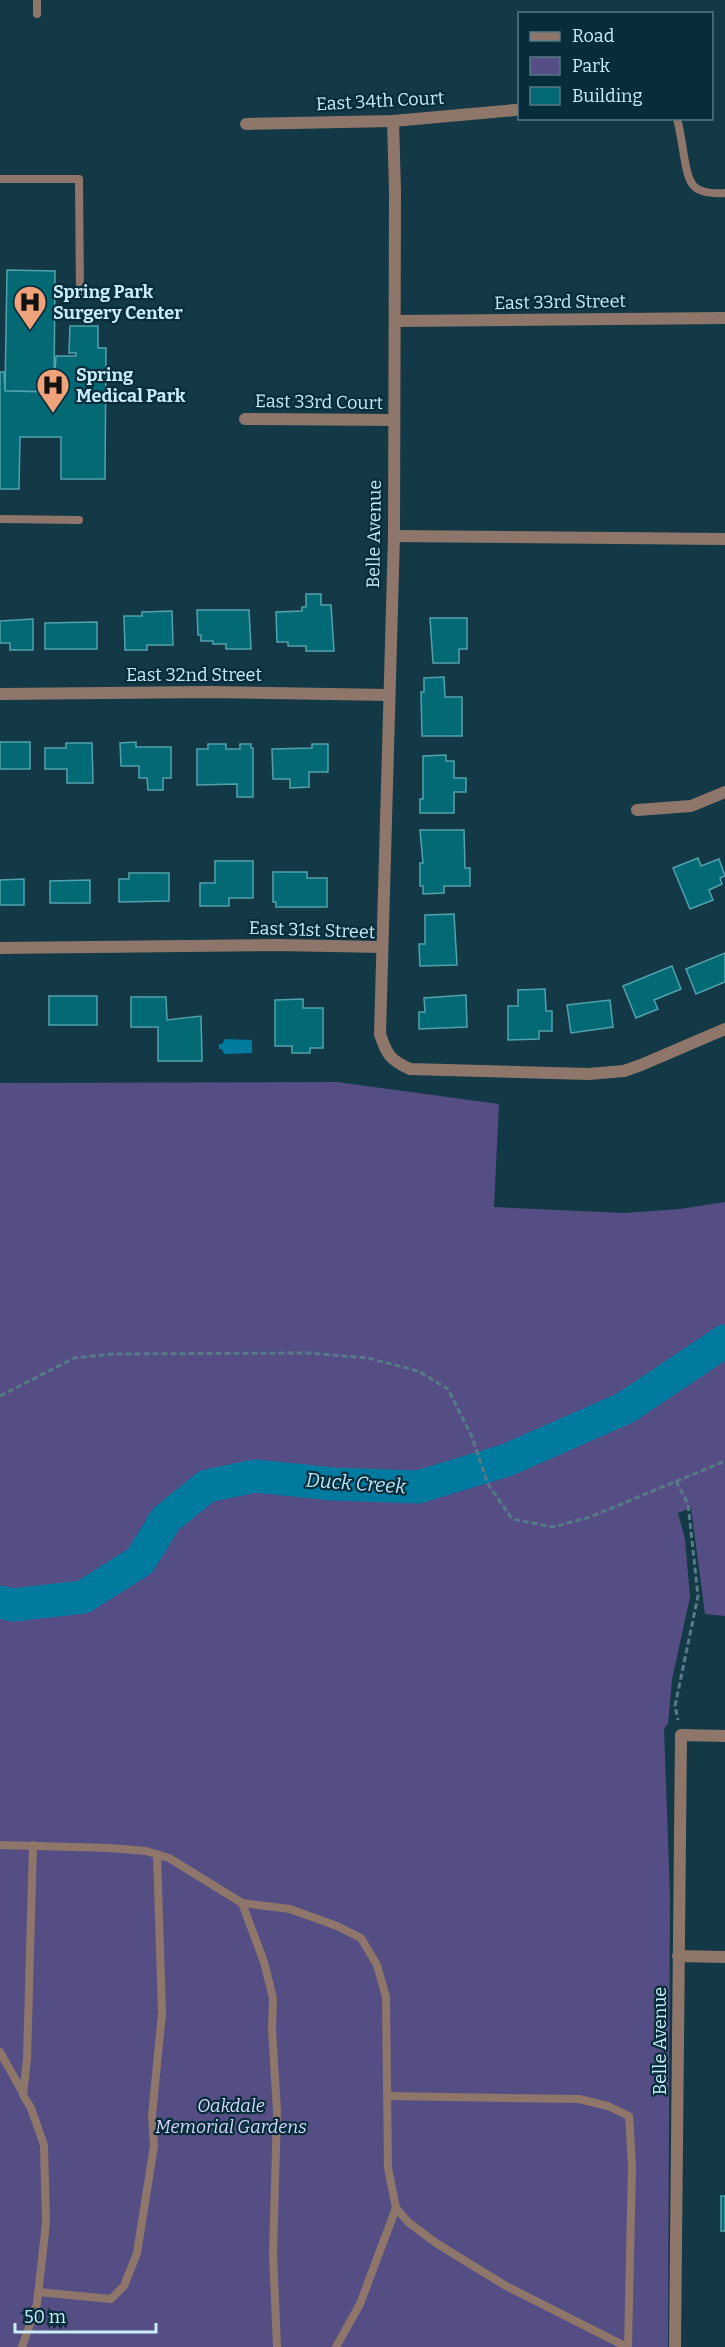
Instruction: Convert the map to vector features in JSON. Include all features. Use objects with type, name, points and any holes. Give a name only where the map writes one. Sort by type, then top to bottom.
[{"type":"street","name":"East 34th Court","points":[[246,124],[393,121],[517,105]]},
{"type":"street","name":"Belle Avenue","points":[[382,947],[393,536],[395,191],[393,121]]},
{"type":"street","name":"East 33rd Street","points":[[395,321],[725,318]]},
{"type":"street","name":"East 33rd Court","points":[[245,419],[393,420]]},
{"type":"street","points":[[393,536],[725,539]]},
{"type":"street","name":"East 32nd Street","points":[[0,694],[211,692],[389,695]]},
{"type":"street","points":[[637,810],[691,806],[725,792]]},
{"type":"street","name":"East 31st Street","points":[[0,948],[278,945],[382,947],[380,1034],[386,1052],[395,1062],[410,1069],[590,1074],[624,1071],[725,1029]]},
{"type":"street","name":"Belle Avenue","points":[[675,2347],[681,1735]]},
{"type":"street","points":[[681,1735],[725,1736]]},
{"type":"street","points":[[678,1956],[725,1957]]},
{"type":"lane","points":[[36,14],[37,0]]},
{"type":"lane","points":[[677,120],[688,180],[697,189],[711,194],[725,193]]},
{"type":"lane","points":[[0,179],[79,180],[80,295]]},
{"type":"lane","points":[[0,519],[79,520]]},
{"type":"lane","points":[[0,1845],[146,1851],[169,1858],[242,1903],[290,1909],[337,1926],[361,1938],[377,1965],[386,1997],[387,2096],[388,2168],[396,2208],[408,2222],[476,2268],[627,2347],[632,2166],[629,2116],[608,2106],[579,2099],[387,2096]]},
{"type":"lane","points":[[23,2095],[27,2058],[33,1845]]},
{"type":"lane","points":[[38,2292],[111,2299],[124,2286],[137,2253],[154,2146],[152,2116],[162,2013],[157,1854]]},
{"type":"lane","points":[[242,1903],[264,1962],[273,1998],[272,2030],[277,2111],[273,2254],[277,2347]]},
{"type":"lane","points":[[0,2052],[23,2095],[44,2145],[46,2223],[37,2304],[22,2347]]},
{"type":"lane","points":[[336,2347],[360,2304],[396,2208]]},
{"type":"path","points":[[0,1396],[74,1358],[112,1354],[309,1353],[368,1358],[418,1371],[448,1389],[472,1437],[488,1484],[512,1519],[553,1527],[590,1517],[725,1461]]},
{"type":"path","points":[[676,1481],[688,1504],[698,1596],[675,1706],[681,1735]]},
{"type":"green space","name":"Oakdale Memorial Gardens","points":[[337,1082],[499,1104],[494,1207],[624,1213],[680,1209],[725,1202],[725,1616],[705,1614],[691,1508],[678,1513],[685,1539],[690,1597],[672,1680],[668,1724],[664,1728],[670,1895],[668,2347],[0,2347],[0,1083]]},
{"type":"water","points":[[225,1039],[252,1040],[252,1053],[224,1054],[222,1049],[219,1049],[219,1044],[222,1044]]},
{"type":"building","name":"Spring Park Surgery Center","points":[[7,270],[55,271],[54,392],[5,391]]},
{"type":"building","name":"Spring Medical Park","points":[[70,326],[98,326],[98,348],[106,348],[105,479],[61,479],[61,437],[20,437],[19,489],[0,489],[0,372],[4,372],[5,391],[54,392],[56,356],[76,356],[76,353],[69,353]]},
{"type":"building","points":[[306,594],[321,594],[321,605],[331,605],[334,651],[306,651],[306,646],[288,646],[288,642],[277,642],[276,612],[302,611],[302,607],[306,607]]},
{"type":"building","points":[[197,610],[249,610],[251,649],[226,649],[226,644],[201,641],[201,635],[198,635]]},
{"type":"building","points":[[172,611],[173,645],[147,645],[147,650],[125,650],[124,616],[142,616],[142,612]]},
{"type":"building","points":[[430,618],[467,618],[467,649],[459,649],[459,663],[433,663]]},
{"type":"building","points":[[33,619],[33,650],[10,650],[10,643],[0,643],[0,621]]},
{"type":"building","points":[[97,622],[97,649],[45,649],[45,623]]},
{"type":"building","points":[[444,677],[445,697],[462,697],[462,736],[422,736],[421,692],[424,692],[424,678]]},
{"type":"building","points":[[0,742],[30,742],[30,769],[0,769]]},
{"type":"building","points":[[136,742],[136,747],[171,747],[171,778],[163,778],[163,790],[148,790],[147,778],[139,778],[139,766],[121,766],[120,743]]},
{"type":"building","points":[[66,743],[92,743],[93,783],[67,783],[67,769],[45,769],[45,748],[66,748]]},
{"type":"building","points":[[208,744],[226,744],[226,749],[240,749],[240,744],[251,744],[253,748],[253,797],[237,797],[237,784],[197,785],[197,749],[208,749]]},
{"type":"building","points":[[312,744],[328,744],[328,772],[309,772],[309,787],[290,788],[290,779],[273,779],[272,749],[312,748]]},
{"type":"building","points":[[446,755],[446,761],[454,761],[454,778],[466,778],[466,792],[454,792],[454,813],[420,813],[420,799],[423,799],[423,756]]},
{"type":"building","points":[[420,830],[464,830],[465,868],[470,868],[470,886],[444,886],[444,893],[423,894],[423,886],[420,886],[420,863],[423,863]]},
{"type":"building","points":[[698,858],[701,866],[719,859],[725,876],[720,878],[722,884],[709,890],[713,900],[690,909],[673,868]]},
{"type":"building","points":[[215,861],[253,861],[253,898],[229,898],[229,906],[200,906],[200,883],[215,883]]},
{"type":"building","points":[[273,872],[307,872],[307,878],[327,878],[327,907],[276,907],[276,902],[273,902]]},
{"type":"building","points":[[129,873],[169,873],[169,901],[119,902],[119,879],[129,879]]},
{"type":"building","points":[[24,879],[24,905],[0,905],[0,880]]},
{"type":"building","points":[[90,880],[90,903],[50,903],[50,881]]},
{"type":"building","points":[[454,914],[457,965],[420,966],[419,944],[425,944],[425,915]]},
{"type":"building","points":[[725,953],[725,982],[696,994],[686,969]]},
{"type":"building","points":[[672,966],[681,989],[654,1000],[658,1009],[636,1018],[623,986]]},
{"type":"building","points":[[545,989],[546,1011],[552,1011],[552,1031],[539,1031],[539,1039],[508,1040],[508,1006],[518,1006],[518,990]]},
{"type":"building","points":[[466,995],[467,1027],[419,1029],[419,1012],[425,1012],[424,998]]},
{"type":"building","points":[[49,996],[97,996],[97,1025],[49,1025]]},
{"type":"building","points":[[131,997],[166,997],[167,1020],[201,1016],[202,1061],[158,1061],[158,1027],[131,1027]]},
{"type":"building","points":[[303,999],[303,1008],[323,1008],[323,1048],[310,1048],[310,1053],[292,1053],[292,1046],[275,1046],[275,1000]]},
{"type":"building","points":[[610,1000],[613,1027],[571,1033],[567,1005]]},
{"type":"building","points":[[721,2196],[725,2196],[725,2231],[721,2231]]},
{"type":"waterway","name":"Duck Creek","points":[[0,1602],[13,1605],[83,1597],[140,1561],[166,1519],[207,1486],[255,1476],[333,1484],[418,1487],[507,1460],[625,1408],[725,1341]]},
{"type":"place","name":"Spring Park Surgery Center","points":[[30,331]]},
{"type":"place","name":"Spring Medical Park","points":[[53,414]]}]
